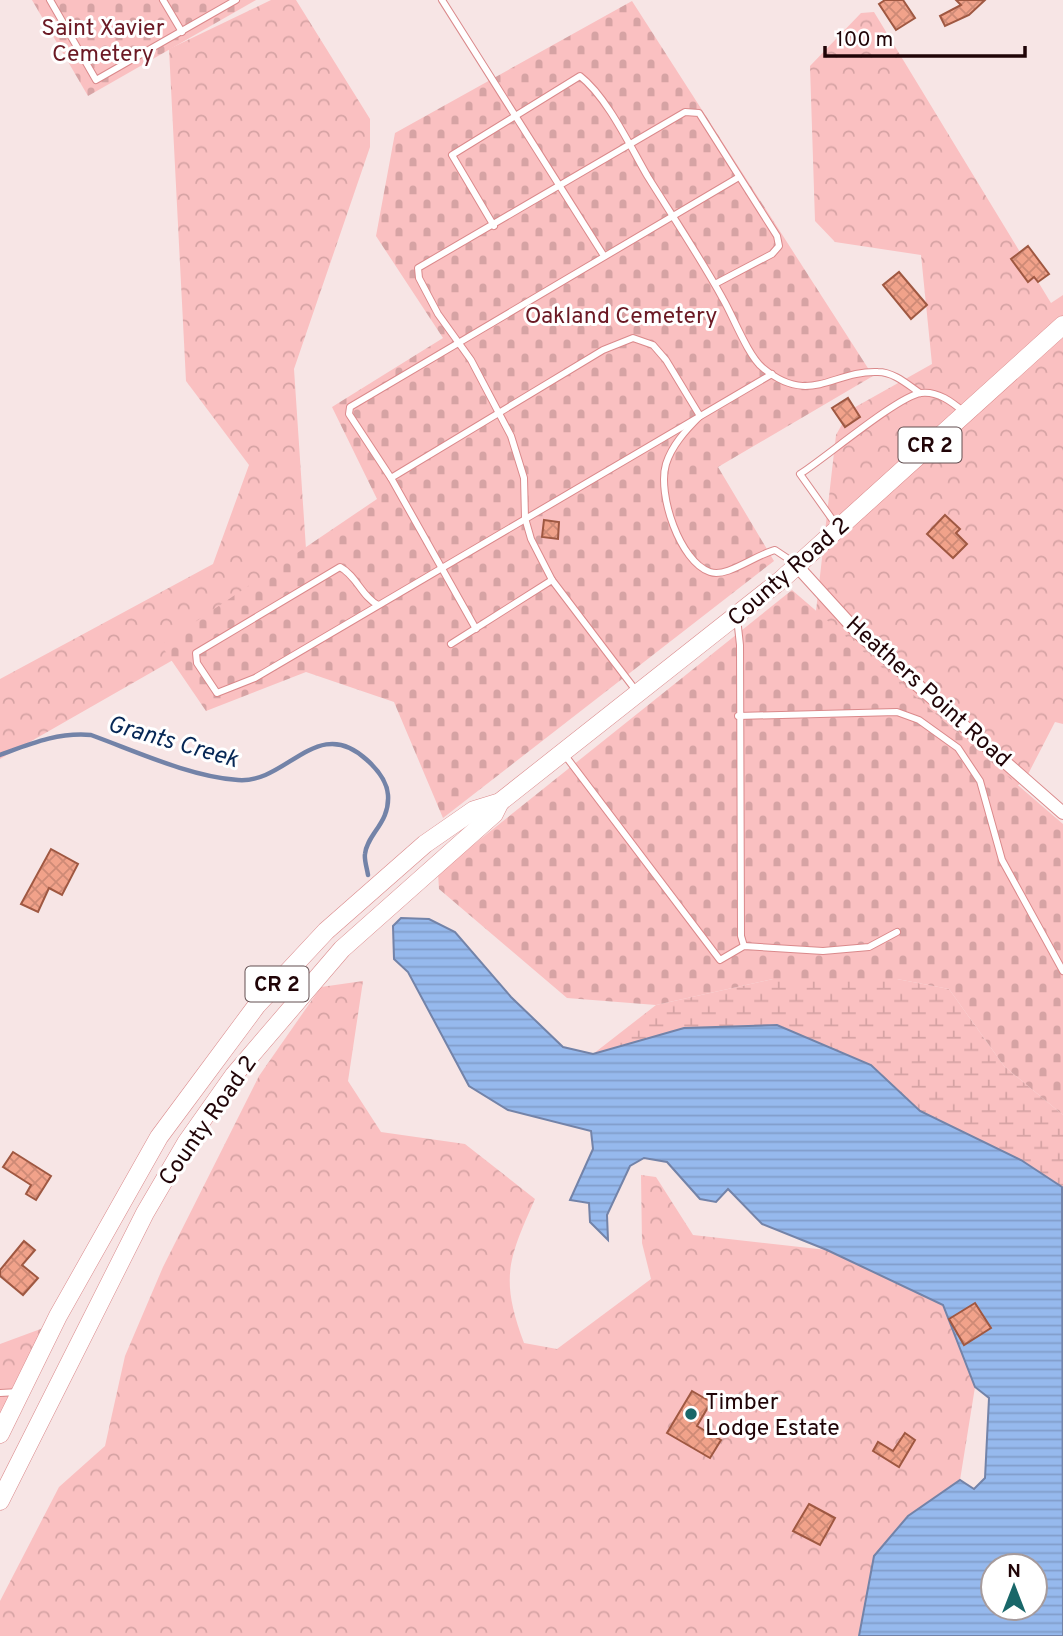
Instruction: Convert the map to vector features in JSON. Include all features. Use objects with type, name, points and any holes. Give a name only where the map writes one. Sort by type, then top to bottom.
[{"type":"main road","name":"County Road 2","points":[[0,1434],[58,1315],[159,1137],[257,1005],[326,931],[425,844],[474,810],[500,802],[737,616],[797,566],[1063,325]]},
{"type":"main road","name":"County Road 2","points":[[0,1501],[145,1213],[186,1143],[234,1075],[342,948],[494,814],[500,802]]},
{"type":"main road","points":[[58,1315],[89,1327]]},
{"type":"street","name":"Heathers Point Road","points":[[797,566],[858,633],[1063,813]]},
{"type":"lane","points":[[50,0],[96,79],[236,0]]},
{"type":"lane","points":[[163,0],[182,32]]},
{"type":"lane","points":[[442,0],[604,256]]},
{"type":"lane","points":[[494,226],[452,155],[516,118],[580,76],[591,84],[629,145],[715,284],[760,366],[795,385],[821,386],[853,374],[880,372],[899,378],[920,393],[949,399],[965,414]]},
{"type":"lane","points":[[638,693],[552,579],[531,540],[525,518],[524,478],[500,412],[438,314],[419,278],[418,268],[685,112],[699,113],[777,236],[779,246],[772,254],[715,284]]},
{"type":"lane","points":[[476,629],[391,478],[349,414],[350,407],[739,177]]},
{"type":"lane","points":[[391,478],[603,350],[633,338],[653,345],[666,360],[700,416]]},
{"type":"lane","points":[[378,605],[370,601],[350,572],[340,567],[196,653],[197,663],[217,693],[256,677],[772,374]]},
{"type":"lane","points":[[839,528],[800,474],[834,452],[881,414],[920,393]]},
{"type":"lane","points":[[700,416],[681,435],[666,464],[663,491],[687,556],[710,572],[727,574],[756,555],[775,550],[797,566]]},
{"type":"lane","points":[[451,644],[552,579]]},
{"type":"lane","points":[[737,616],[740,645],[738,716],[741,936],[744,946]]},
{"type":"lane","points":[[738,716],[897,712],[919,720],[958,748],[980,781],[1002,860],[1063,971]]},
{"type":"lane","points":[[563,752],[720,960],[744,946],[823,951],[869,947],[897,932]]},
{"type":"lane","points":[[0,1393],[21,1392]]},
{"type":"green space","name":"Saint Xavier Cemetery","points":[[32,0],[256,0],[88,96]]},
{"type":"green space","points":[[271,0],[296,0],[370,119],[370,147],[294,369],[307,564],[299,588],[0,759],[0,679],[213,564],[249,465],[186,381],[169,49]]},
{"type":"green space","name":"Oakland Cemetery","points":[[632,1],[873,376],[718,467],[774,561],[443,818],[394,702],[306,672],[206,711],[161,645],[377,499],[332,407],[443,338],[376,236],[395,133]]},
{"type":"green space","points":[[874,12],[1051,303],[1063,295],[1063,724],[1055,722],[1025,780],[1004,796],[801,743],[836,435],[850,410],[932,364],[921,255],[835,242],[815,221],[810,66],[861,13]]},
{"type":"green space","points":[[792,590],[1063,824],[1063,1115],[1004,1066],[949,989],[897,979],[773,979],[656,1005],[567,998],[439,889],[438,873]]},
{"type":"green space","points":[[773,979],[897,979],[949,989],[1004,1066],[1063,1115],[1063,1191],[1062,1187],[1021,1160],[920,1111],[871,1065],[593,1054],[656,1005]]},
{"type":"green space","points":[[363,981],[348,1081],[381,1132],[465,1144],[535,1199],[513,1254],[510,1270],[512,1302],[524,1343],[557,1349],[651,1279],[642,1243],[641,1175],[656,1177],[693,1235],[827,1250],[943,1305],[975,1387],[960,1480],[908,1516],[875,1556],[859,1636],[0,1636],[0,1601],[59,1487],[105,1446],[125,1356],[163,1267],[259,1076],[321,987]]},
{"type":"green space","points":[[46,1327],[0,1420],[0,1344]]},
{"type":"water","points":[[401,918],[429,919],[455,932],[511,997],[563,1047],[593,1054],[684,1028],[777,1025],[871,1065],[920,1111],[1021,1160],[1062,1187],[1063,1636],[859,1636],[874,1556],[908,1516],[960,1480],[974,1489],[985,1478],[989,1398],[975,1387],[943,1305],[827,1250],[762,1224],[728,1189],[716,1202],[700,1199],[667,1162],[644,1158],[630,1166],[607,1215],[608,1240],[590,1222],[589,1203],[570,1200],[593,1149],[591,1131],[508,1110],[469,1086],[408,972],[394,959],[393,926]]},
{"type":"building","points":[[885,0],[903,0],[915,18],[896,30],[879,4]]},
{"type":"building","points":[[956,0],[985,0],[969,15],[945,26],[940,16],[961,5]]},
{"type":"building","points":[[1028,246],[1049,274],[1038,282],[1034,277],[1028,282],[1011,259]]},
{"type":"building","points":[[899,272],[927,305],[911,319],[883,285]]},
{"type":"building","points":[[848,398],[860,417],[845,427],[832,408]]},
{"type":"building","points":[[945,515],[960,529],[956,533],[967,544],[953,558],[927,534]]},
{"type":"building","points":[[544,520],[559,522],[558,539],[542,537]]},
{"type":"building","points":[[51,849],[78,864],[62,895],[49,888],[38,912],[21,904]]},
{"type":"building","points":[[13,1152],[51,1176],[36,1200],[26,1194],[31,1185],[3,1167]]},
{"type":"building","points":[[24,1241],[35,1250],[22,1265],[38,1278],[23,1295],[0,1276],[0,1270]]},
{"type":"building","points":[[975,1303],[991,1328],[964,1345],[949,1319]]},
{"type":"building","name":"Timber Lodge Estate","points":[[692,1391],[711,1402],[697,1426],[721,1440],[710,1458],[667,1433]]},
{"type":"building","points":[[905,1433],[915,1440],[899,1467],[873,1451],[878,1442],[893,1451]]},
{"type":"building","points":[[809,1504],[835,1518],[820,1545],[793,1531]]},
{"type":"waterway","name":"Grants Creek","points":[[0,755],[56,737],[91,735],[182,769],[238,780],[256,778],[272,772],[317,747],[333,744],[349,748],[378,771],[388,795],[386,813],[365,854],[368,875]]},
{"type":"place","name":"Timber Lodge Estate","points":[[691,1414]]}]
